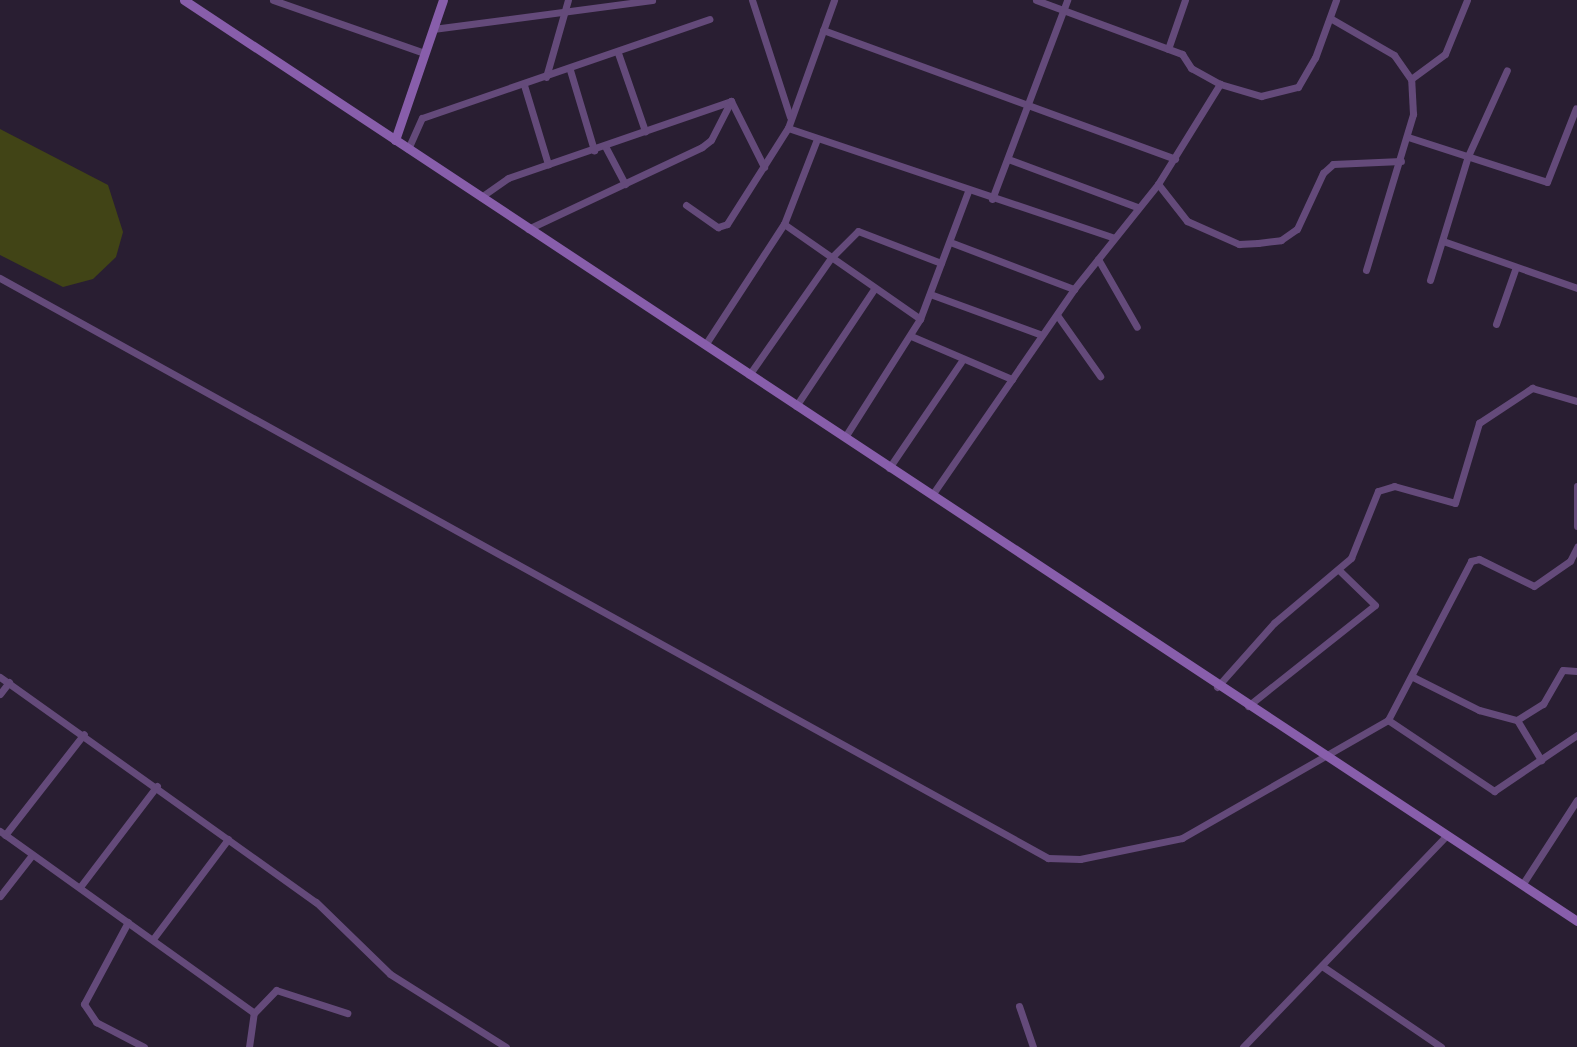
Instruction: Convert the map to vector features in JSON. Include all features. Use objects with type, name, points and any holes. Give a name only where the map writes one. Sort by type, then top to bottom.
[{"type":"street","points":[[184,0],[845,437],[1247,707],[1325,755],[1577,920]]},
{"type":"street","points":[[273,0],[424,53]]},
{"type":"street","points":[[395,140],[443,0]]},
{"type":"street","points":[[546,77],[568,0]]},
{"type":"street","points":[[434,29],[652,0]]},
{"type":"street","points":[[752,0],[790,118]]},
{"type":"street","points":[[686,204],[723,227],[788,128],[834,0]]},
{"type":"street","points":[[1036,0],[1168,49],[1220,84],[1261,96],[1298,87],[1336,0]]},
{"type":"street","points":[[992,199],[1066,0]]},
{"type":"street","points":[[1168,49],[1185,0]]},
{"type":"street","points":[[1411,79],[1445,54],[1467,0]]},
{"type":"street","points":[[1330,18],[1394,55],[1411,79],[1414,106],[1408,137],[1366,270]]},
{"type":"street","points":[[408,149],[422,118],[570,70],[708,19]]},
{"type":"street","points":[[823,30],[1175,159]]},
{"type":"street","points":[[618,53],[645,131]]},
{"type":"street","points":[[570,70],[594,150]]},
{"type":"street","points":[[1430,280],[1468,156],[1507,70]]},
{"type":"street","points":[[932,495],[1074,289],[1137,207],[1158,184],[1220,84]]},
{"type":"street","points":[[524,85],[548,164]]},
{"type":"street","points":[[481,197],[508,178],[731,101]]},
{"type":"street","points":[[731,101],[764,167]]},
{"type":"street","points":[[528,229],[711,141],[731,101]]},
{"type":"street","points":[[1408,137],[1547,182],[1576,108]]},
{"type":"street","points":[[788,128],[968,191],[1114,238]]},
{"type":"street","points":[[705,345],[784,224],[817,139]]},
{"type":"street","points":[[605,146],[625,184]]},
{"type":"street","points":[[1008,159],[1137,207]]},
{"type":"street","points":[[1158,184],[1187,221],[1239,244],[1258,243],[1281,240],[1297,229],[1323,173],[1333,164],[1401,161]]},
{"type":"street","points":[[845,437],[920,319],[968,191]]},
{"type":"street","points":[[784,224],[920,319]]},
{"type":"street","points":[[749,375],[831,258],[853,234],[864,231],[941,263]]},
{"type":"street","points":[[950,242],[1074,289]]},
{"type":"street","points":[[1443,242],[1577,288]]},
{"type":"street","points":[[1098,259],[1137,327]]},
{"type":"street","points":[[1496,324],[1516,267]]},
{"type":"street","points":[[0,278],[1048,858],[1080,859],[1182,838],[1388,720],[1413,677],[1471,561],[1479,559],[1534,586],[1573,560],[1577,547]]},
{"type":"street","points":[[796,406],[874,289]]},
{"type":"street","points":[[930,294],[1042,335]]},
{"type":"street","points":[[1057,315],[1100,376]]},
{"type":"street","points":[[910,336],[961,362],[1012,379]]},
{"type":"street","points":[[890,468],[961,362]]},
{"type":"street","points":[[1217,687],[1274,623],[1351,558],[1378,491],[1402,488],[1455,503],[1479,423],[1532,388],[1577,401]]},
{"type":"street","points":[[1577,486],[1577,526]]},
{"type":"street","points":[[1247,707],[1375,604],[1339,570]]},
{"type":"street","points":[[1517,720],[1543,704],[1563,670],[1577,672]]},
{"type":"street","points":[[0,677],[84,734],[316,902],[390,974],[506,1047]]},
{"type":"street","points":[[1413,677],[1479,710],[1517,720],[1541,760]]},
{"type":"street","points":[[0,694],[9,682]]},
{"type":"street","points":[[1388,720],[1494,792],[1577,735]]},
{"type":"street","points":[[84,734],[3,833],[254,1013]]},
{"type":"street","points":[[1568,741],[1577,746]]},
{"type":"street","points":[[80,887],[157,786]]},
{"type":"street","points":[[1522,885],[1577,800]]},
{"type":"street","points":[[1243,1047],[1446,836]]},
{"type":"street","points":[[153,939],[228,840]]},
{"type":"street","points":[[0,896],[32,855]]},
{"type":"street","points":[[128,922],[85,1010],[144,1047]]},
{"type":"street","points":[[1322,966],[1441,1047]]},
{"type":"street","points":[[249,1047],[254,1013],[268,994],[285,989],[347,1013]]},
{"type":"street","points":[[1019,1006],[1033,1047]]},
{"type":"green space","points":[[0,129],[108,185],[123,232],[116,257],[93,279],[63,287],[0,255]]}]
